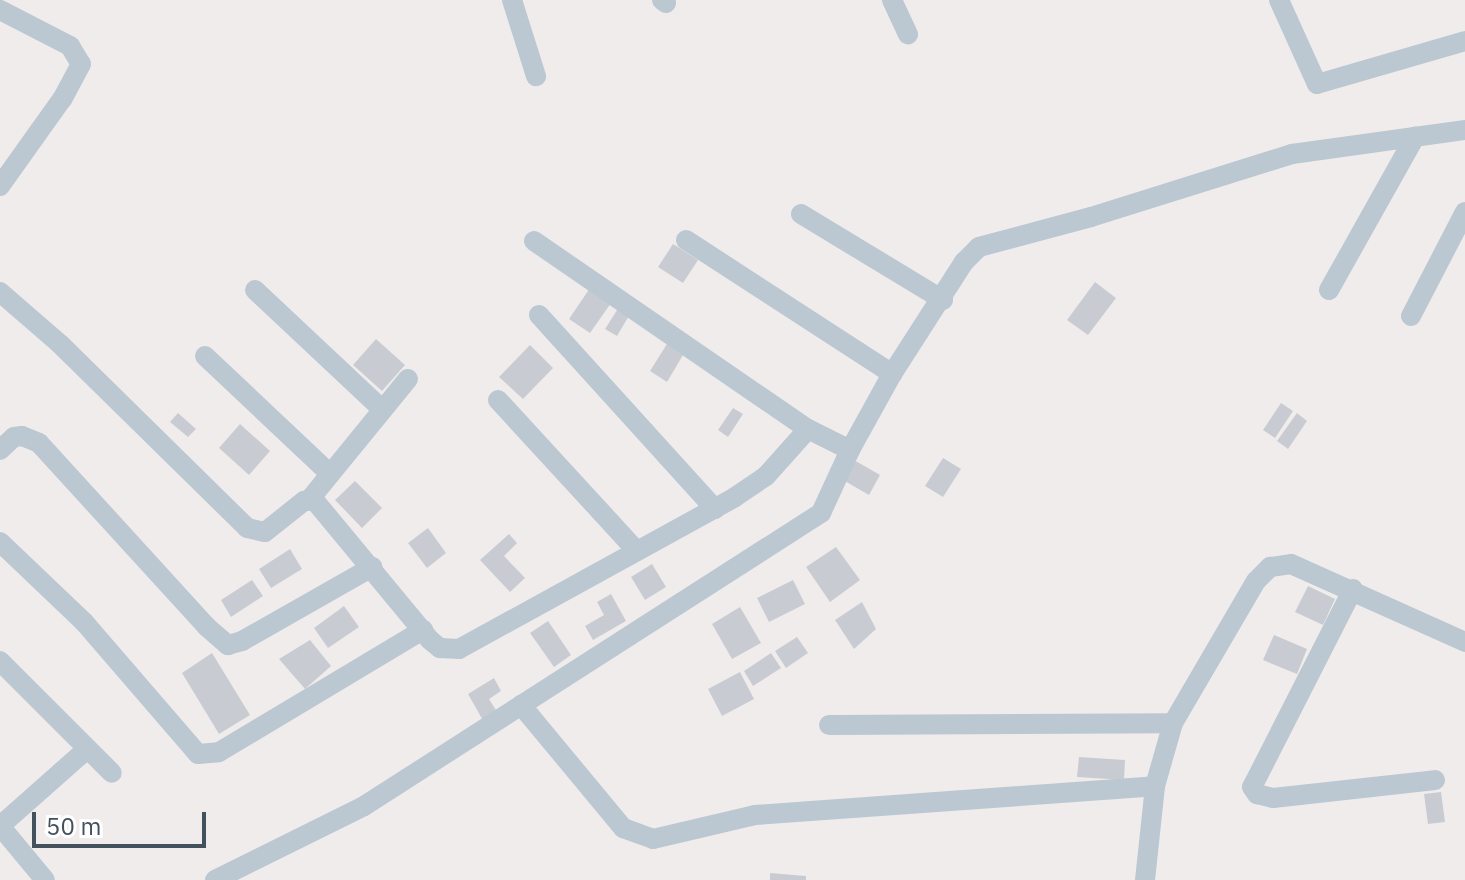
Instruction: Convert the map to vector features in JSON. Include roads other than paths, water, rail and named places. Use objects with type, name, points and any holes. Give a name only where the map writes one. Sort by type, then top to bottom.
[{"type":"street","points":[[512,0],[536,76]]},
{"type":"street","points":[[892,0],[908,35]]},
{"type":"street","points":[[1279,0],[1317,84],[1465,41]]},
{"type":"street","points":[[0,10],[70,46],[81,64],[62,99],[0,186]]},
{"type":"street","points":[[215,880],[364,806],[821,513],[850,450],[892,374],[973,250],[995,241],[1091,217],[1292,154],[1465,130]]},
{"type":"street","points":[[1329,290],[1415,137]]},
{"type":"street","points":[[1411,316],[1465,212]]},
{"type":"street","points":[[801,214],[943,300]]},
{"type":"street","points":[[686,240],[892,374]]},
{"type":"street","points":[[534,241],[808,429],[850,450]]},
{"type":"street","points":[[255,290],[383,410]]},
{"type":"street","points":[[0,292],[60,344],[247,528],[265,532],[310,499],[408,379]]},
{"type":"street","points":[[539,315],[715,509]]},
{"type":"street","points":[[205,356],[330,474]]},
{"type":"street","points":[[498,400],[637,551]]},
{"type":"street","points":[[310,499],[326,510],[440,648],[459,649],[715,509],[766,476],[808,429]]},
{"type":"street","points":[[0,450],[14,437],[22,436],[39,443],[207,627],[228,645],[242,641],[372,567]]},
{"type":"street","points":[[0,542],[84,622],[198,754],[219,752],[423,630]]},
{"type":"street","points":[[1145,880],[1155,786],[1173,723],[1256,581],[1270,567],[1291,564],[1353,589],[1465,642]]},
{"type":"street","points":[[1353,589],[1252,787],[1257,794],[1273,798],[1435,780]]},
{"type":"street","points":[[0,661],[112,773]]},
{"type":"street","points":[[521,705],[623,828],[653,839],[755,815],[1155,786]]},
{"type":"street","points":[[829,725],[1173,723]]},
{"type":"street","points":[[45,880],[0,826],[87,749]]}]
